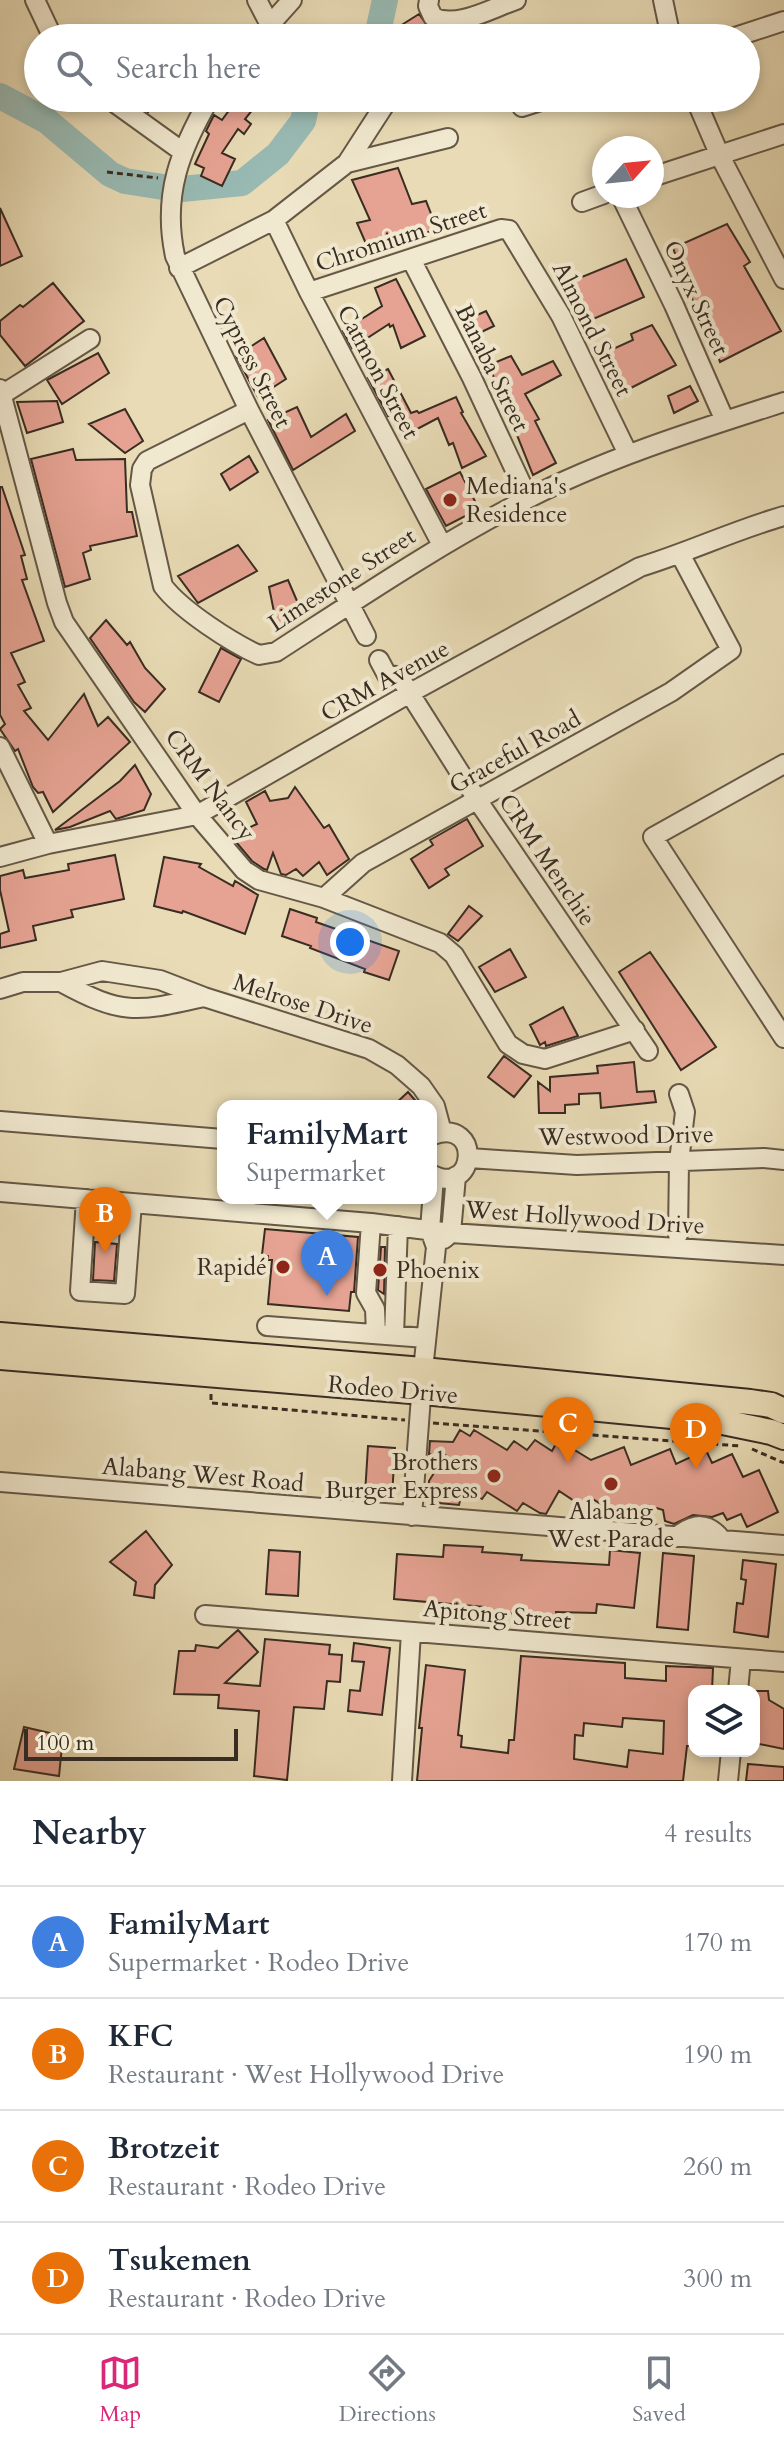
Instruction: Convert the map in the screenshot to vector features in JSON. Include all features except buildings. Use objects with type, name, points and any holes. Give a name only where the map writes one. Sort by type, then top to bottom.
[{"type":"main road","name":"Rodeo Drive","points":[[0,1335],[423,1381],[713,1420],[784,1437]]},
{"type":"main road","name":"Rodeo Drive","points":[[0,1357],[213,1374],[423,1381],[750,1402],[771,1405],[784,1411]]},
{"type":"street","points":[[35,0],[46,24]]},
{"type":"street","points":[[257,0],[262,24]]},
{"type":"street","points":[[271,24],[292,0]]},
{"type":"street","points":[[431,9],[443,23],[454,22],[516,0]]},
{"type":"street","points":[[663,0],[668,24]]},
{"type":"street","points":[[760,29],[784,21]]},
{"type":"street","points":[[127,112],[183,152]]},
{"type":"street","name":"Cypress Street","points":[[203,112],[183,152],[174,179],[170,229],[179,268],[366,636]]},
{"type":"street","points":[[179,268],[274,220],[347,163],[380,112]]},
{"type":"street","points":[[701,112],[720,156],[784,279]]},
{"type":"street","points":[[664,173],[784,134]]},
{"type":"street","points":[[347,163],[448,138]]},
{"type":"street","points":[[582,202],[592,198]]},
{"type":"street","name":"Onyx Street","points":[[627,208],[725,421]]},
{"type":"street","name":"Catmon Street","points":[[274,220],[442,545]]},
{"type":"street","name":"Chromium Street","points":[[309,292],[501,229],[509,230]]},
{"type":"street","name":"Almond Street","points":[[509,230],[561,316],[628,454]]},
{"type":"street","name":"Banaba Street","points":[[411,259],[472,378],[528,498]]},
{"type":"street","points":[[0,393],[90,339]]},
{"type":"street","name":"CRM Nancy","points":[[0,393],[64,622],[197,815],[244,870],[259,880],[324,898],[440,943],[454,955],[508,1044],[523,1054],[545,1059],[635,1030]]},
{"type":"street","name":"Limestone Street","points":[[249,410],[156,456],[142,469],[140,485],[163,586],[186,609],[259,655],[276,652],[442,545],[528,498],[628,454],[784,402]]},
{"type":"street","name":"CRM Avenue","points":[[0,857],[48,844],[197,815],[410,693],[640,567],[725,534],[783,518]]},
{"type":"street","name":"Graceful Road","points":[[324,898],[363,863],[671,692],[731,650],[680,554]]},
{"type":"street","name":"CRM Menchie","points":[[379,660],[387,675],[400,678],[478,801],[648,1051]]},
{"type":"street","points":[[0,747],[48,844]]},
{"type":"street","points":[[784,764],[653,837],[784,1038]]},
{"type":"street","name":"Melrose Drive","points":[[0,989],[23,982],[61,982],[102,971],[160,980],[369,1049],[397,1065],[421,1086],[431,1100]]},
{"type":"street","name":"Melrose Drive","points":[[61,982],[95,1001],[118,1008],[159,1007],[204,997]]},
{"type":"street","points":[[678,1235],[679,1161],[685,1112],[679,1094]]},
{"type":"street","points":[[0,1121],[217,1139]]},
{"type":"street","points":[[437,1134],[449,1132],[461,1138],[469,1158],[456,1176],[451,1233]]},
{"type":"street","name":"Westwood Drive","points":[[469,1158],[577,1165],[764,1158],[784,1160]]},
{"type":"street","points":[[437,1177],[456,1176]]},
{"type":"street","name":"West Hollywood Drive","points":[[0,1192],[371,1223],[398,1226],[433,1238],[451,1233],[784,1255]]},
{"type":"street","points":[[86,1199],[80,1291],[125,1294],[132,1203]]},
{"type":"street","points":[[412,1516],[433,1238],[432,1204]]},
{"type":"street","points":[[371,1223],[366,1293],[385,1335]]},
{"type":"street","points":[[385,1335],[398,1226]]},
{"type":"street","points":[[267,1326],[426,1338]]},
{"type":"street","points":[[750,1402],[784,1393]]},
{"type":"street","name":"Alabang West Road","points":[[0,1482],[676,1537],[687,1528],[699,1525],[712,1529],[722,1540],[784,1545]]},
{"type":"street","name":"Apitong Street","points":[[205,1615],[784,1662]]},
{"type":"street","points":[[402,1781],[411,1632]]},
{"type":"street","points":[[739,1685],[741,1659]]},
{"type":"street","points":[[728,1781],[730,1757]]},
{"type":"path","points":[[107,172],[174,179]]},
{"type":"path","points":[[213,1374],[211,1403],[748,1447],[784,1463]]},
{"type":"waterway","points":[[380,24],[385,0]]},
{"type":"waterway","points":[[0,96],[24,109]]},
{"type":"waterway","points":[[30,112],[47,121],[110,174],[125,181],[163,187]]},
{"type":"waterway","points":[[182,189],[242,183],[278,154],[303,121],[305,112]]},
{"type":"place","name":"Mediana's Residence","points":[[450,500]]},
{"type":"place","name":"KFC","points":[[105,1253]]},
{"type":"place","name":"Rapidé","points":[[283,1267]]},
{"type":"place","name":"Phoenix","points":[[380,1270]]},
{"type":"place","name":"FamilyMart","points":[[327,1296]]},
{"type":"place","name":"Brotzeit","points":[[568,1463]]},
{"type":"place","name":"Tsukemen","points":[[696,1469]]},
{"type":"place","name":"Brothers Burger Express","points":[[494,1476]]},
{"type":"place","name":"Alabang West Parade","points":[[611,1484]]}]
